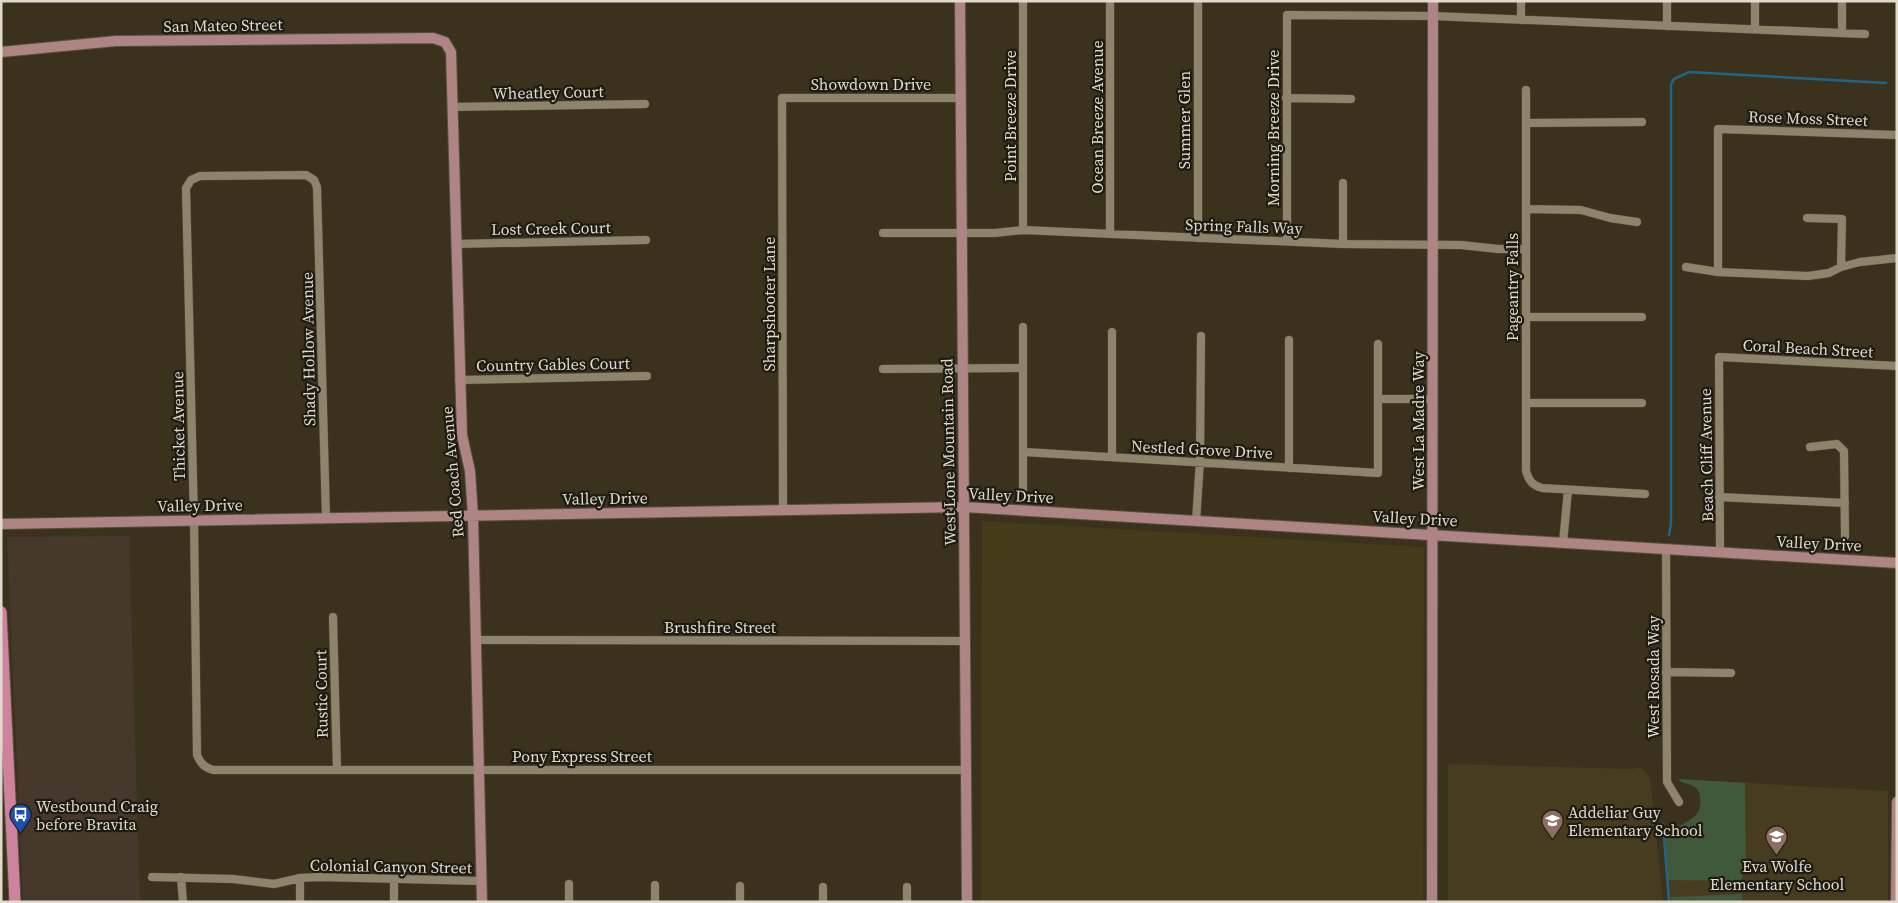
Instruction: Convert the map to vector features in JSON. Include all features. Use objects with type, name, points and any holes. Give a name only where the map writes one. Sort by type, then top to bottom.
[{"type":"main road","points":[[1,612],[5,789],[14,902]]},
{"type":"street","name":"West Lone Mountain Road","points":[[960,1],[967,902]]},
{"type":"street","name":"Point Breeze Drive","points":[[1023,1],[1023,230]]},
{"type":"street","name":"Ocean Breeze Avenue","points":[[1110,1],[1110,234]]},
{"type":"street","name":"Summer Glen","points":[[1198,1],[1198,238]]},
{"type":"street","name":"West La Madre Way","points":[[1432,902],[1433,1]]},
{"type":"street","points":[[1521,1],[1521,20]]},
{"type":"street","points":[[1667,1],[1667,26]]},
{"type":"street","points":[[1755,1],[1755,29]]},
{"type":"street","points":[[1842,1],[1842,33]]},
{"type":"street","name":"Morning Breeze Drive","points":[[1287,241],[1287,15],[1433,16]]},
{"type":"street","points":[[1433,16],[1865,34]]},
{"type":"street","name":"San Mateo Street","points":[[1,52],[116,41],[433,38],[445,42]]},
{"type":"street","name":"Red Coach Avenue","points":[[445,42],[451,52],[462,435],[470,471],[474,516],[475,640],[482,902]]},
{"type":"street","name":"Pageantry Falls","points":[[1526,90],[1526,471],[1531,483],[1542,488],[1568,490]]},
{"type":"street","name":"Showdown Drive","points":[[782,98],[960,98]]},
{"type":"street","name":"Sharpshooter Lane","points":[[782,98],[783,510]]},
{"type":"street","points":[[1286,98],[1350,99]]},
{"type":"street","name":"Wheatley Court","points":[[452,107],[645,104]]},
{"type":"street","points":[[1526,122],[1642,122]]},
{"type":"street","name":"Rose Moss Street","points":[[1718,272],[1718,128],[1897,135]]},
{"type":"street","name":"Thicket Avenue","points":[[200,763],[197,755],[194,520],[186,188],[191,180],[200,176],[306,175],[314,180]]},
{"type":"street","name":"Shady Hollow Avenue","points":[[314,180],[317,188],[326,518]]},
{"type":"street","points":[[1343,183],[1343,244]]},
{"type":"street","points":[[1526,209],[1581,210],[1610,218],[1637,222]]},
{"type":"street","points":[[1807,218],[1842,219],[1841,267]]},
{"type":"street","name":"Spring Falls Way","points":[[882,233],[995,233],[1023,230],[1343,244],[1434,244],[1498,249],[1526,249]]},
{"type":"street","name":"Lost Creek Court","points":[[456,244],[646,240]]},
{"type":"street","points":[[1686,267],[1718,272],[1808,276],[1829,273],[1841,267],[1860,262],[1897,258]]},
{"type":"street","points":[[1526,317],[1642,316]]},
{"type":"street","points":[[1023,327],[1023,489]]},
{"type":"street","points":[[1112,332],[1112,457]]},
{"type":"street","points":[[1196,521],[1200,461],[1201,336]]},
{"type":"street","points":[[1289,340],[1289,468]]},
{"type":"street","points":[[1378,344],[1378,399],[1433,399]]},
{"type":"street","name":"Coral Beach Street","points":[[1718,357],[1897,366]]},
{"type":"street","name":"Beach Cliff Avenue","points":[[1718,357],[1720,552]]},
{"type":"street","points":[[883,369],[1023,368]]},
{"type":"street","name":"Country Gables Court","points":[[459,380],[647,376]]},
{"type":"street","name":"Nestled Grove Drive","points":[[1024,452],[1378,473],[1378,399]]},
{"type":"street","points":[[1526,403],[1642,403]]},
{"type":"street","points":[[1810,447],[1837,444],[1844,451],[1845,536]]},
{"type":"street","points":[[1563,543],[1568,490],[1645,494]]},
{"type":"street","points":[[1719,497],[1845,503]]},
{"type":"street","name":"Valley Drive","points":[[1,524],[964,507],[1897,563]]},
{"type":"street","name":"West Rosada Way","points":[[1666,549],[1667,782],[1679,802]]},
{"type":"street","name":"Rustic Court","points":[[334,617],[337,770]]},
{"type":"street","name":"Brushfire Street","points":[[475,640],[965,641]]},
{"type":"street","points":[[1666,672],[1731,673]]},
{"type":"street","name":"Pony Express Street","points":[[200,763],[206,768],[213,770],[966,770]]},
{"type":"street","points":[[1896,902],[1895,809],[1897,802]]},
{"type":"street","name":"Colonial Canyon Street","points":[[152,877],[233,879],[274,884],[300,878],[319,877],[481,881]]},
{"type":"street","points":[[181,877],[182,902]]},
{"type":"street","points":[[300,878],[300,902]]},
{"type":"street","points":[[394,879],[394,902]]},
{"type":"street","points":[[569,884],[569,902]]},
{"type":"street","points":[[655,885],[655,902]]},
{"type":"street","points":[[740,886],[740,902]]},
{"type":"street","points":[[823,886],[823,902]]},
{"type":"street","points":[[907,887],[907,902]]},
{"type":"shaded area","points":[[129,536],[140,902],[23,902],[7,537]]},
{"type":"shaded area","name":"Addeliar Guy Elementary School","points":[[1448,764],[1632,769],[1641,767],[1650,778],[1663,902],[1448,902]]},
{"type":"shaded area","name":"Eva Wolfe Elementary School","points":[[1679,779],[1888,791],[1888,902],[1669,902],[1666,832],[1694,817],[1699,812],[1700,805],[1697,789],[1681,782]]},
{"type":"green space","points":[[1679,779],[1745,783],[1746,872],[1743,872],[1740,881],[1667,880],[1665,832],[1684,824],[1694,817],[1699,811],[1701,803],[1700,795],[1696,788],[1681,782]]},
{"type":"green space","points":[[1742,894],[1742,902],[1671,902],[1671,897]]},
{"type":"sand","points":[[982,521],[1424,547],[1423,902],[981,902]]},
{"type":"waterway","points":[[1669,535],[1671,523],[1671,84],[1674,79],[1689,72],[1886,83]]},
{"type":"waterway","points":[[1663,824],[1669,902]]},
{"type":"place","name":"Westbound Craig before Bravita","points":[[20,834]]},
{"type":"place","name":"Addeliar Guy Elementary School","points":[[1552,840]]},
{"type":"place","name":"Eva Wolfe Elementary School","points":[[1777,856]]}]
